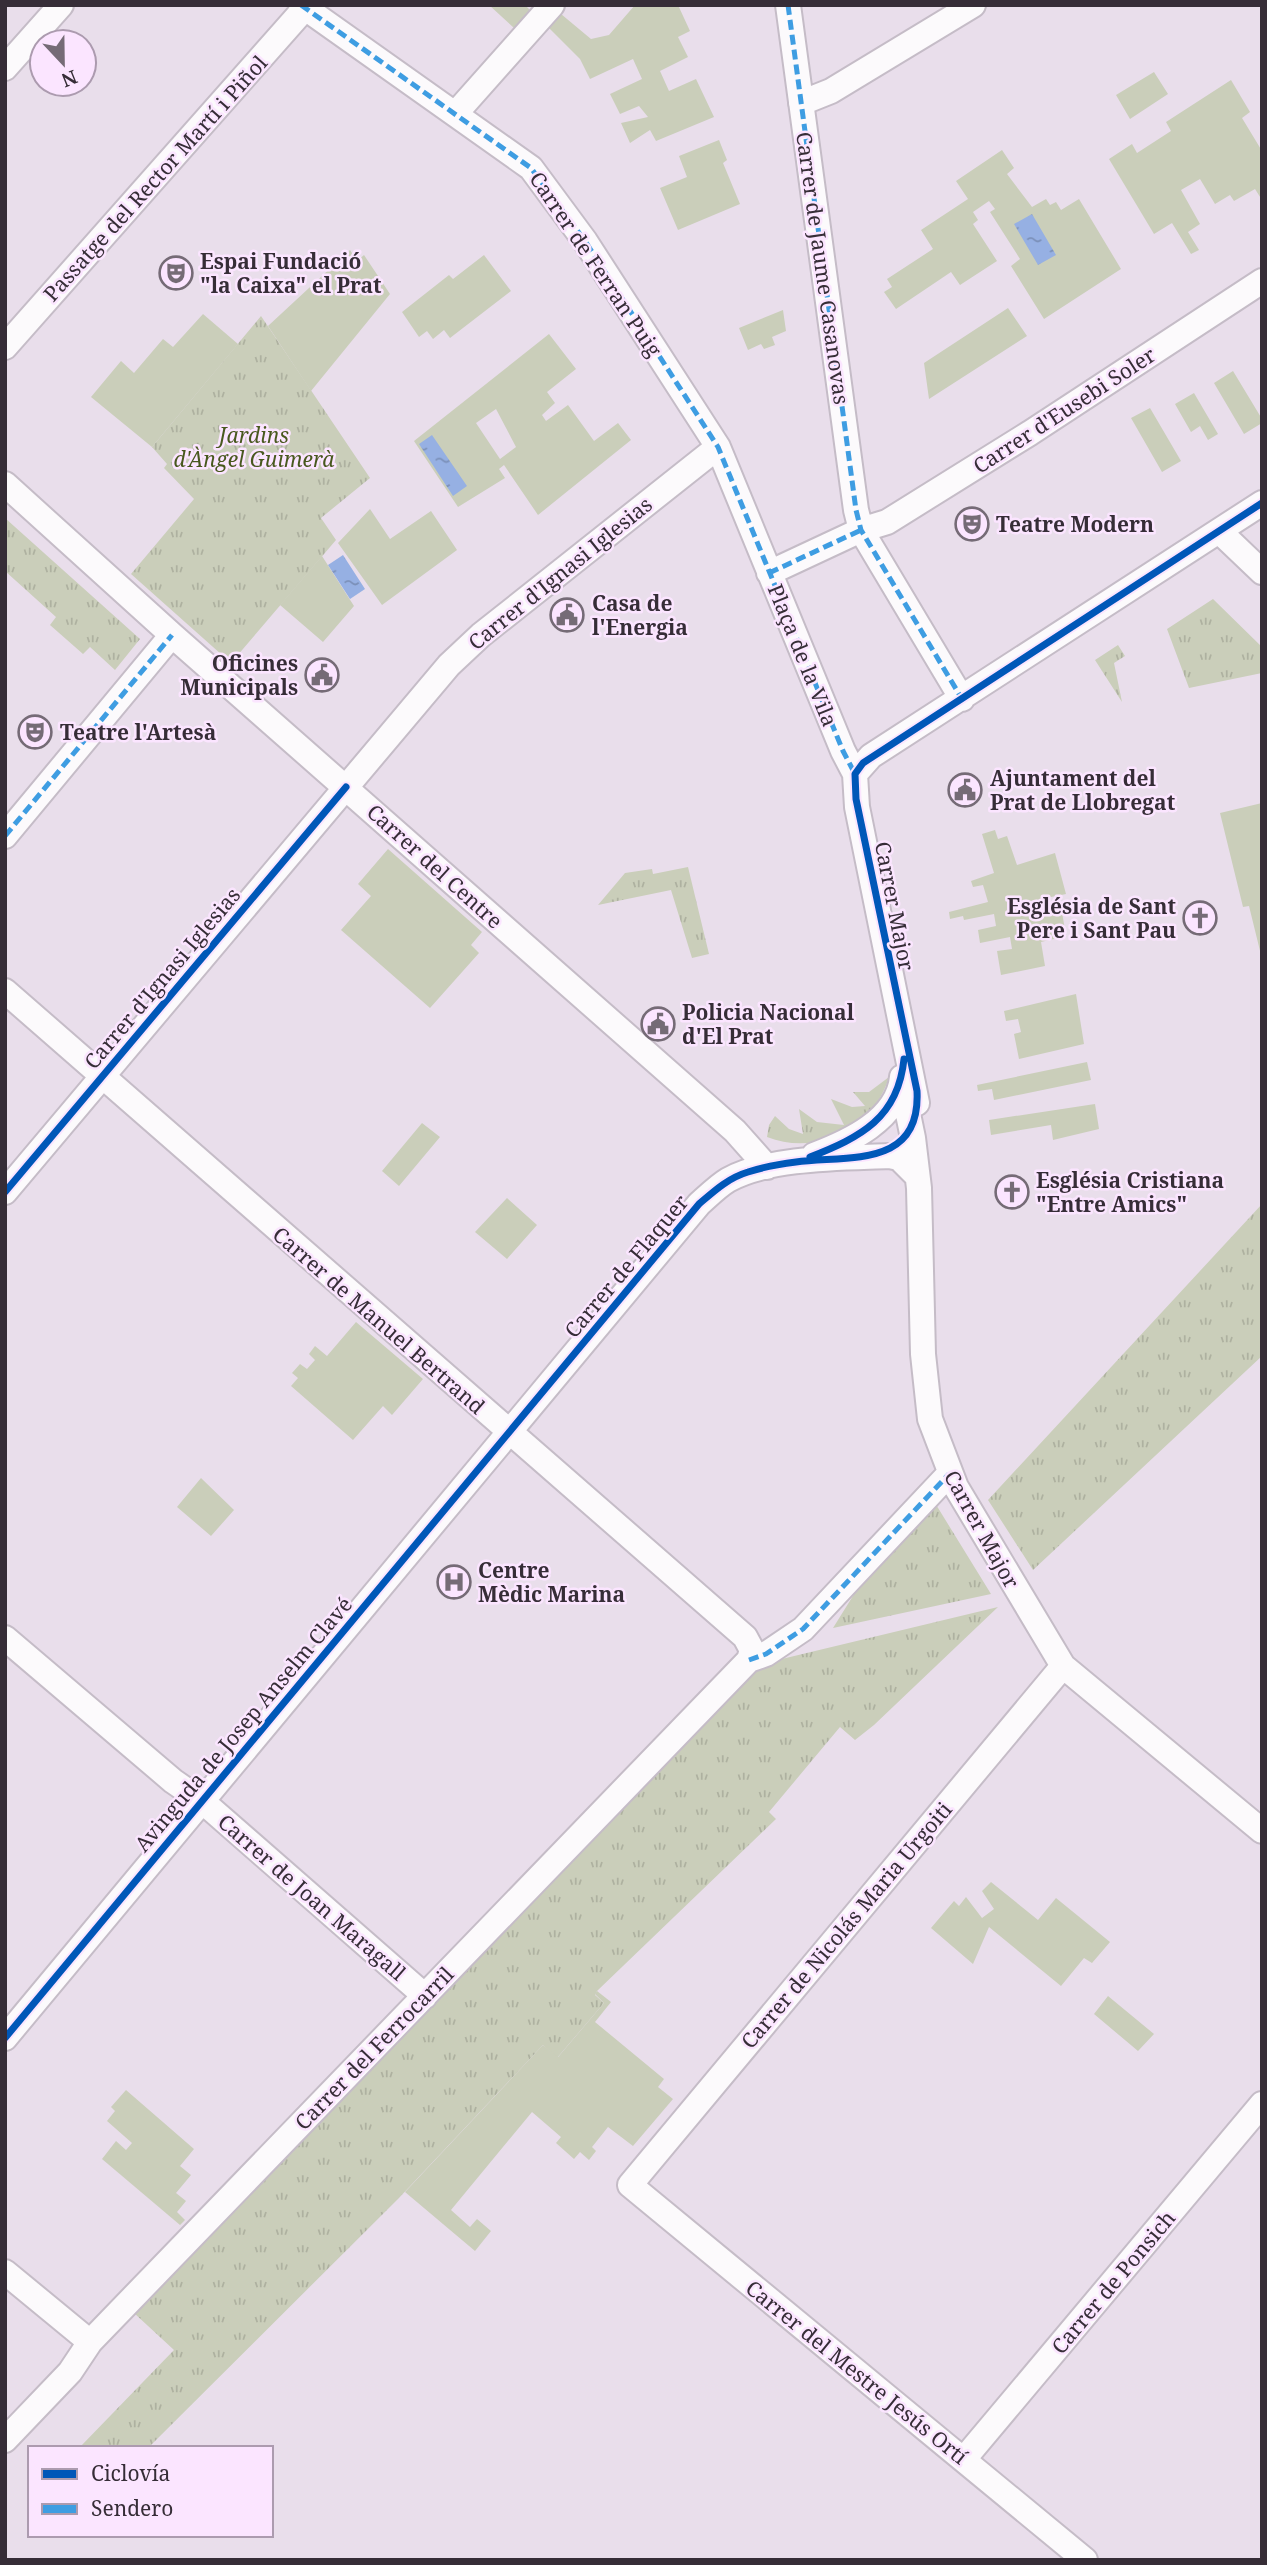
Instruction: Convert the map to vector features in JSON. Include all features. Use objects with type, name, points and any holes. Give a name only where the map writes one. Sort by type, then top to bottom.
[{"type":"street","points":[[5,68],[61,5]]},
{"type":"street","points":[[456,113],[552,5]]},
{"type":"street","name":"Carrer de Jaume Casanovas","points":[[788,5],[861,530]]},
{"type":"street","points":[[802,103],[831,91],[973,5]]},
{"type":"street","name":"Carrer de Ferran Puig","points":[[303,7],[531,168],[585,242],[718,447],[769,573]]},
{"type":"street","name":"Passatge del Rector Martí i Piñol","points":[[5,347],[303,7]]},
{"type":"street","name":"Carrer d'Eusebi Soler","points":[[861,530],[887,522],[920,502],[1262,282]]},
{"type":"street","name":"Carrer d'Ignasi Iglesias","points":[[5,1192],[449,664],[481,635],[718,447]]},
{"type":"street","name":"Carrer del Centre","points":[[5,484],[735,1132],[767,1167]]},
{"type":"street","points":[[855,774],[871,756],[1262,503]]},
{"type":"street","points":[[861,530],[969,694]]},
{"type":"street","name":"Plaça de la Vila","points":[[855,774],[769,573],[861,530]]},
{"type":"street","points":[[1219,531],[1262,572]]},
{"type":"street","points":[[5,836],[172,635]]},
{"type":"street","name":"Carrer Major","points":[[855,774],[858,807],[918,1105],[911,1127]]},
{"type":"street","name":"Carrer de Manuel Bertrand","points":[[5,991],[508,1433],[745,1637],[750,1655]]},
{"type":"street","points":[[797,1161],[853,1139],[871,1126],[902,1085],[906,1045]]},
{"type":"street","name":"Carrer Major","points":[[902,1085],[917,1176],[923,1354],[930,1419],[952,1481],[1063,1665],[1262,1831]]},
{"type":"street","points":[[865,1158],[891,1147],[911,1127]]},
{"type":"street","points":[[797,1161],[899,1158],[917,1176]]},
{"type":"street","name":"Carrer de Flaquer","points":[[508,1433],[699,1204],[727,1181],[767,1167],[797,1161]]},
{"type":"street","name":"Avinguda de Josep Anselm Clavé","points":[[5,2038],[508,1433]]},
{"type":"street","name":"Carrer del Ferrocarril","points":[[5,2440],[70,2372],[90,2342],[750,1655],[766,1654],[803,1629],[952,1481]]},
{"type":"street","name":"Carrer de Joan Maragall","points":[[5,1638],[173,1781],[202,1801],[425,1996]]},
{"type":"street","name":"Carrer de Nicolás Maria Urgoiti","points":[[629,2185],[1063,1665]]},
{"type":"street","name":"Carrer de Ponsich","points":[[964,2459],[1262,2104]]},
{"type":"street","name":"Carrer del Mestre Jesús Ortí","points":[[629,2185],[1085,2560]]},
{"type":"street","points":[[5,2272],[90,2342]]},
{"type":"green space","points":[[489,5],[525,5],[530,10],[514,28]]},
{"type":"green space","points":[[635,5],[678,5],[690,31],[678,37],[688,57],[660,71],[669,91],[696,79],[714,117],[656,141],[650,130],[630,143],[621,123],[648,117],[639,106],[620,114],[610,94],[642,79],[633,59],[590,79],[580,59],[549,28],[561,14],[591,39],[609,35]]},
{"type":"green space","points":[[1154,72],[1168,94],[1130,119],[1116,95]]},
{"type":"green space","points":[[1231,80],[1250,112],[1242,118],[1262,151],[1262,200],[1255,189],[1234,201],[1230,195],[1215,204],[1200,179],[1181,190],[1200,224],[1188,232],[1199,250],[1191,254],[1172,223],[1154,234],[1109,159],[1132,144],[1137,153],[1171,131],[1166,122]]},
{"type":"green space","points":[[719,140],[727,160],[723,163],[740,204],[678,230],[660,188],[687,177],[679,156]]},
{"type":"green space","points":[[1002,150],[1014,168],[1007,174],[1032,207],[1046,199],[1050,205],[1056,202],[1061,210],[1079,199],[1121,269],[1044,319],[1011,266],[1020,259],[990,212],[995,209],[989,201],[973,212],[978,220],[973,224],[997,261],[960,285],[951,272],[896,309],[884,292],[892,287],[887,279],[933,249],[921,230],[968,199],[956,181]]},
{"type":"green space","points":[[350,250],[357,261],[364,255],[390,294],[311,391],[268,326]]},
{"type":"green space","points":[[484,255],[511,291],[450,338],[444,330],[433,339],[427,331],[419,337],[402,312],[449,275],[453,279]]},
{"type":"green space","points":[[1008,308],[1027,336],[929,399],[924,363]]},
{"type":"green space","points":[[783,310],[786,331],[772,337],[775,345],[764,349],[761,344],[748,350],[739,328]]},
{"type":"green space","points":[[203,314],[238,344],[152,447],[91,397],[121,361],[134,373],[163,339],[173,347]]},
{"type":"green space","name":"Jardins d'Àngel Guimerà","points":[[261,316],[370,478],[321,518],[336,540],[231,663],[131,574],[194,499],[164,468],[167,464],[152,447]]},
{"type":"green space","points":[[549,334],[576,369],[547,392],[555,403],[542,415],[546,421],[568,405],[594,441],[618,423],[631,440],[538,515],[504,465],[499,469],[505,478],[458,507],[414,441]],"holes":[[[496,409],[516,447],[500,459],[476,423]]]},
{"type":"green space","points":[[1233,371],[1262,419],[1262,423],[1244,434],[1214,383]]},
{"type":"green space","points":[[1194,393],[1218,434],[1208,440],[1200,426],[1191,432],[1175,404]]},
{"type":"green space","points":[[1150,408],[1181,461],[1162,472],[1131,418]]},
{"type":"green space","points":[[370,509],[390,539],[431,511],[457,550],[382,605],[338,543]]},
{"type":"green space","points":[[5,518],[140,639],[115,670],[90,647],[83,654],[50,625],[56,617],[5,571]]},
{"type":"green space","points":[[322,556],[354,606],[323,642],[280,605]]},
{"type":"green space","points":[[1213,599],[1262,647],[1262,673],[1189,688],[1167,629]]},
{"type":"green space","points":[[1118,645],[1125,656],[1114,663],[1122,702],[1095,660]]},
{"type":"green space","points":[[1262,803],[1262,959],[1249,906],[1243,907],[1220,813]]},
{"type":"green space","points":[[995,830],[998,839],[1007,836],[1017,865],[1055,853],[1066,894],[1046,898],[1047,904],[1033,908],[1036,918],[1062,912],[1066,936],[1041,942],[1045,966],[1001,975],[997,951],[1012,949],[1010,937],[980,943],[978,930],[996,926],[994,914],[964,920],[963,916],[950,919],[949,912],[988,902],[983,885],[973,887],[971,881],[994,873],[982,834]]},
{"type":"green space","points":[[388,849],[482,932],[471,945],[479,953],[430,1008],[341,930],[371,896],[358,884]]},
{"type":"green space","points":[[688,867],[709,954],[692,958],[671,890],[598,905],[625,873],[652,869],[653,874]]},
{"type":"green space","points":[[1076,994],[1084,1044],[1019,1059],[1014,1034],[1021,1032],[1018,1019],[1006,1021],[1004,1011]]},
{"type":"green space","points":[[1087,1062],[1091,1080],[994,1100],[992,1089],[978,1091],[977,1085]]},
{"type":"green space","points":[[889,1077],[882,1095],[871,1111],[841,1134],[805,1143],[767,1137],[769,1125],[775,1116],[789,1129],[803,1134],[799,1109],[817,1122],[844,1125],[831,1099],[852,1107],[865,1106],[853,1092],[869,1092]]},
{"type":"green space","points":[[1095,1104],[1099,1129],[1053,1140],[1051,1125],[991,1135],[989,1120]]},
{"type":"green space","points":[[422,1123],[440,1137],[399,1186],[382,1171]]},
{"type":"green space","points":[[507,1198],[537,1225],[507,1259],[475,1232]]},
{"type":"green space","points":[[1262,1204],[1262,1356],[1033,1570],[988,1500]]},
{"type":"green space","points":[[356,1322],[423,1379],[392,1415],[383,1406],[353,1440],[291,1386],[298,1378],[292,1373],[300,1364],[307,1369],[315,1360],[309,1354],[315,1346],[327,1356]]},
{"type":"green space","points":[[201,1478],[234,1510],[211,1536],[177,1507]]},
{"type":"green space","points":[[935,1503],[991,1594],[833,1628],[861,1583]]},
{"type":"green space","points":[[998,1607],[855,1740],[840,1727],[769,1812],[776,1819],[597,1991],[595,1995],[604,2003],[557,2058],[543,2045],[398,2199],[150,2446],[81,2446],[174,2350],[134,2313],[757,1665]]},
{"type":"green space","points":[[991,1882],[1038,1920],[1056,1898],[1110,1942],[1092,1963],[1084,1958],[1061,1986],[989,1927],[973,1964],[931,1928],[954,1901],[959,1906],[966,1897],[982,1918],[994,1909],[982,1891]]},
{"type":"green space","points":[[597,1991],[611,2002],[595,2022],[664,2079],[658,2087],[673,2099],[633,2146],[608,2127],[592,2147],[596,2151],[589,2160],[580,2152],[574,2159],[556,2143],[561,2137],[532,2112],[451,2210],[470,2227],[477,2219],[491,2231],[475,2251],[405,2192],[543,2045],[558,2057],[604,2003],[595,1994]]},
{"type":"green space","points":[[1108,1996],[1154,2034],[1138,2051],[1094,2014]]},
{"type":"green space","points":[[126,2090],[194,2149],[180,2166],[191,2175],[176,2193],[186,2201],[177,2212],[185,2220],[180,2225],[102,2159],[116,2141],[126,2150],[132,2143],[107,2121],[115,2111],[111,2107]]},
{"type":"water","points":[[1032,214],[1056,255],[1038,265],[1014,224]]},
{"type":"water","points":[[432,435],[467,486],[453,496],[419,444]]},
{"type":"water","points":[[343,555],[365,589],[350,599],[328,565]]},
{"type":"marked path","points":[[301,5],[531,168],[585,241],[718,447],[843,751],[855,774]]},
{"type":"marked path","points":[[788,5],[856,510],[861,530],[962,699]]},
{"type":"marked path","points":[[769,573],[861,530]]},
{"type":"marked path","points":[[5,836],[172,635]]},
{"type":"marked path","points":[[749,1660],[766,1654],[803,1629],[949,1474]]},
{"type":"cycle path","points":[[5,2038],[699,1204],[728,1181],[748,1172],[790,1163],[877,1153],[894,1146],[907,1134],[915,1116],[917,1091],[856,799],[855,774],[863,763],[1262,503]]},
{"type":"cycle path","points":[[5,1192],[346,787]]},
{"type":"cycle path","points":[[810,1157],[845,1142],[874,1123],[894,1096],[904,1059]]},
{"type":"place","name":"Espai Fundació \"la Caixa\" el Prat","points":[[176,273]]},
{"type":"place","name":"Teatre Modern","points":[[972,524]]},
{"type":"place","name":"Casa de l'Energia","points":[[567,615]]},
{"type":"place","name":"Oficines Municipals","points":[[322,675]]},
{"type":"place","name":"Teatre l'Artesà","points":[[35,732]]},
{"type":"place","name":"Ajuntament del Prat de Llobregat","points":[[965,790]]},
{"type":"place","name":"Església de Sant Pere i Sant Pau","points":[[1200,918]]},
{"type":"place","name":"Policia Nacional d'El Prat","points":[[658,1024]]},
{"type":"place","name":"Església Cristiana \"Entre Amics\"","points":[[1012,1192]]},
{"type":"place","name":"Centre Mèdic Marina","points":[[454,1582]]}]
